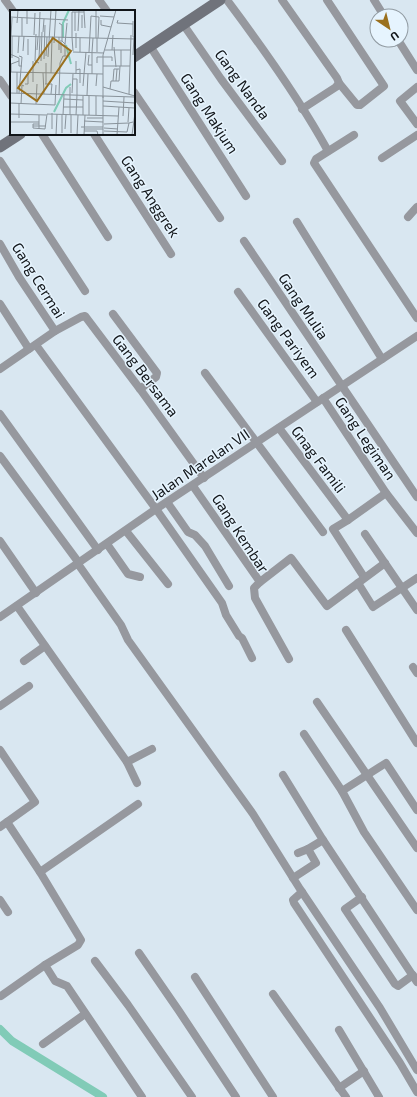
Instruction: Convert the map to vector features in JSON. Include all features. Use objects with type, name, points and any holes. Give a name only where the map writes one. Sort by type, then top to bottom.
[{"type":"main road","points":[[135,53],[150,46],[220,0]]},
{"type":"main road","points":[[0,147],[18,135]]},
{"type":"street","points":[[5,0],[12,10]]},
{"type":"street","points":[[99,0],[106,10]]},
{"type":"street","points":[[227,0],[253,34],[328,150]]},
{"type":"street","points":[[282,0],[339,83],[357,105],[360,105],[384,86],[327,0]]},
{"type":"street","name":"Gang Nanda","points":[[183,24],[221,79],[282,161]]},
{"type":"street","name":"Gang Makjum","points":[[150,46],[246,196]]},
{"type":"street","points":[[403,48],[417,70]]},
{"type":"street","points":[[0,80],[10,95]]},
{"type":"street","points":[[302,109],[336,87],[339,83]]},
{"type":"street","points":[[417,87],[400,101],[417,124]]},
{"type":"street","points":[[135,93],[220,218]]},
{"type":"street","points":[[43,135],[108,238]]},
{"type":"street","name":"Gang Anggrek","points":[[95,135],[171,254]]},
{"type":"street","points":[[354,135],[314,160],[314,164],[417,318]]},
{"type":"street","points":[[382,158],[417,135]]},
{"type":"street","points":[[0,161],[85,292]]},
{"type":"street","points":[[408,217],[417,207]]},
{"type":"street","points":[[297,222],[382,359]]},
{"type":"street","name":"Gang Mulia","points":[[244,241],[417,497]]},
{"type":"street","name":"Gang Cermai","points":[[0,244],[7,258],[55,331]]},
{"type":"street","name":"Gang Pariyem","points":[[238,292],[320,400]]},
{"type":"street","points":[[0,304],[156,510],[222,603],[226,615],[239,636],[242,638],[252,658]]},
{"type":"street","points":[[112,314],[156,373],[156,377],[140,389]]},
{"type":"street","name":"Gang Bersama","points":[[55,331],[85,316],[204,478]]},
{"type":"street","points":[[0,369],[55,331]]},
{"type":"street","name":"Jalan Marelan VII","points":[[0,617],[167,502],[416,337]]},
{"type":"street","points":[[205,373],[324,532]]},
{"type":"street","name":"Gang Legiman","points":[[320,400],[386,493],[417,533]]},
{"type":"street","points":[[0,414],[98,550]]},
{"type":"street","name":"Gnag Famili","points":[[279,428],[348,520]]},
{"type":"street","points":[[0,456],[79,564],[121,625],[128,640],[253,814],[302,892],[380,1008],[417,1070]]},
{"type":"street","name":"Gang Kembar","points":[[193,486],[260,582],[254,588],[255,598],[289,659]]},
{"type":"street","points":[[386,493],[333,529],[351,556],[373,607],[417,578]]},
{"type":"street","points":[[167,502],[188,532],[196,535],[206,546],[229,586]]},
{"type":"street","points":[[126,531],[168,584]]},
{"type":"street","points":[[365,534],[417,610]]},
{"type":"street","points":[[0,541],[36,593]]},
{"type":"street","points":[[107,544],[128,574],[140,577]]},
{"type":"street","points":[[260,582],[292,558],[326,606],[385,563]]},
{"type":"street","points":[[17,606],[127,762],[137,783]]},
{"type":"street","points":[[346,630],[417,743]]},
{"type":"street","points":[[24,661],[45,646]]},
{"type":"street","points":[[0,706],[29,686]]},
{"type":"street","points":[[317,702],[417,848]]},
{"type":"street","points":[[304,734],[342,791],[364,832],[417,910]]},
{"type":"street","points":[[127,762],[152,749]]},
{"type":"street","points":[[0,750],[35,802],[0,827]]},
{"type":"street","points":[[342,791],[386,763],[417,810]]},
{"type":"street","points":[[283,775],[323,840],[362,897],[415,978],[398,986],[395,984],[345,909],[362,897]]},
{"type":"street","points":[[40,872],[138,804]]},
{"type":"street","points":[[1,996],[45,965],[78,945],[81,940],[40,872],[7,822]]},
{"type":"street","points":[[298,853],[323,840]]},
{"type":"street","points":[[293,878],[316,863],[308,849]]},
{"type":"street","points":[[302,892],[293,900],[294,903],[400,1063],[417,1092]]},
{"type":"street","points":[[0,900],[8,912]]},
{"type":"street","points":[[139,954],[236,1097]]},
{"type":"street","points":[[95,961],[128,1005],[192,1097]]},
{"type":"street","points":[[45,965],[55,981],[67,986],[142,1097]]},
{"type":"street","points":[[195,977],[273,1097]]},
{"type":"street","points":[[274,994],[346,1097]]},
{"type":"street","points":[[43,1044],[86,1014]]},
{"type":"street","points":[[339,1030],[380,1097]]},
{"type":"street","points":[[339,1088],[364,1071]]},
{"type":"waterway","points":[[0,1029],[12,1041],[103,1097]]}]
